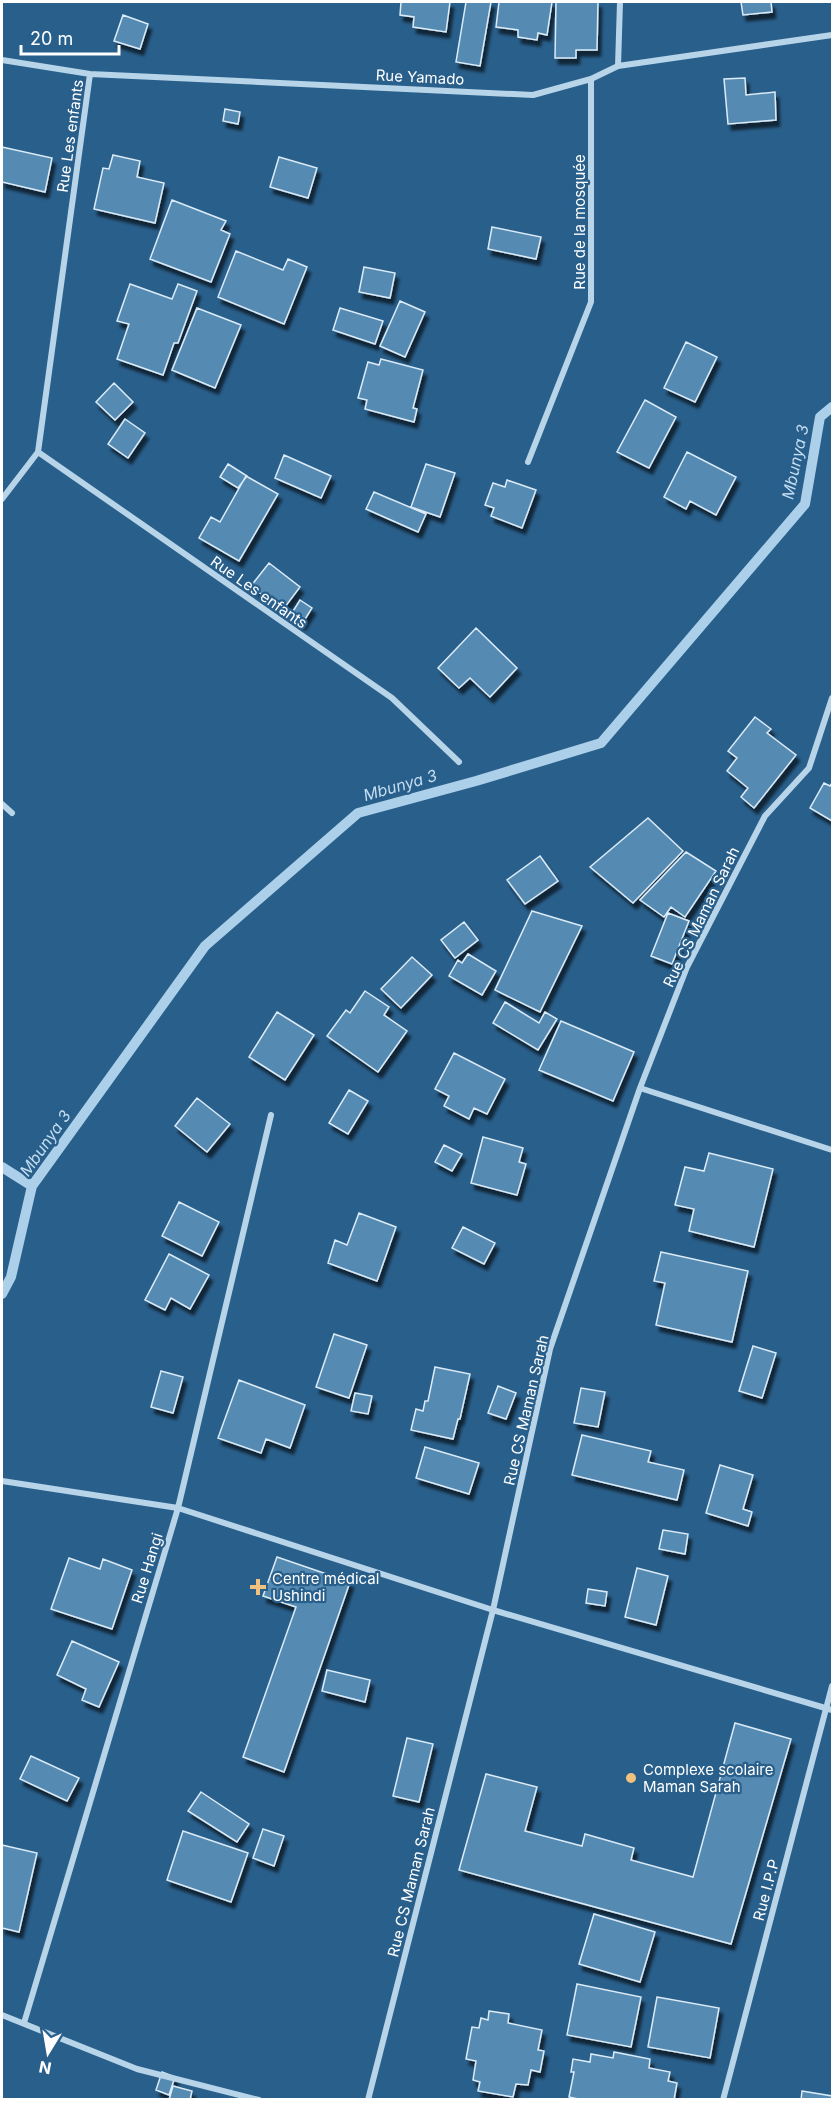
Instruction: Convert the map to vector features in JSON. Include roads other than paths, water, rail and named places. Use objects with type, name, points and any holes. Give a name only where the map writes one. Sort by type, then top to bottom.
[{"type":"street","points":[[618,66],[620,2]]},
{"type":"street","name":"Rue Yamado","points":[[2,60],[90,74],[533,94],[591,79],[618,66],[832,36]]},
{"type":"street","name":"Rue Les enfants","points":[[2,499],[38,452],[90,74]]},
{"type":"street","name":"Rue de la mosquée","points":[[528,462],[591,302],[591,79]]},
{"type":"street","name":"Rue Les enfants","points":[[38,452],[392,698],[459,762]]},
{"type":"street","name":"Rue CS Maman Sarah","points":[[368,2100],[493,1610],[550,1349],[640,1088],[687,968],[765,816],[809,768],[832,698]]},
{"type":"street","points":[[2,804],[12,813]]},
{"type":"street","points":[[640,1088],[832,1150]]},
{"type":"street","name":"Rue Hangi","points":[[24,2023],[178,1508],[271,1115]]},
{"type":"street","points":[[2,1481],[178,1508],[493,1610],[830,1709]]},
{"type":"street","name":"Rue I.P.P","points":[[723,2100],[830,1709],[832,1686]]},
{"type":"street","points":[[2,2014],[137,2069],[259,2100]]},
{"type":"waterway","name":"Mbunya 3","points":[[2,1294],[11,1277],[32,1186],[205,946],[358,813],[476,781],[601,743],[805,504],[820,417],[832,407]]},
{"type":"waterway","points":[[2,1167],[32,1186]]},
{"type":"place","name":"Centre médical Ushindi","points":[[258,1587]]},
{"type":"place","name":"Complexe scolaire Maman Sarah","points":[[631,1778]]}]
